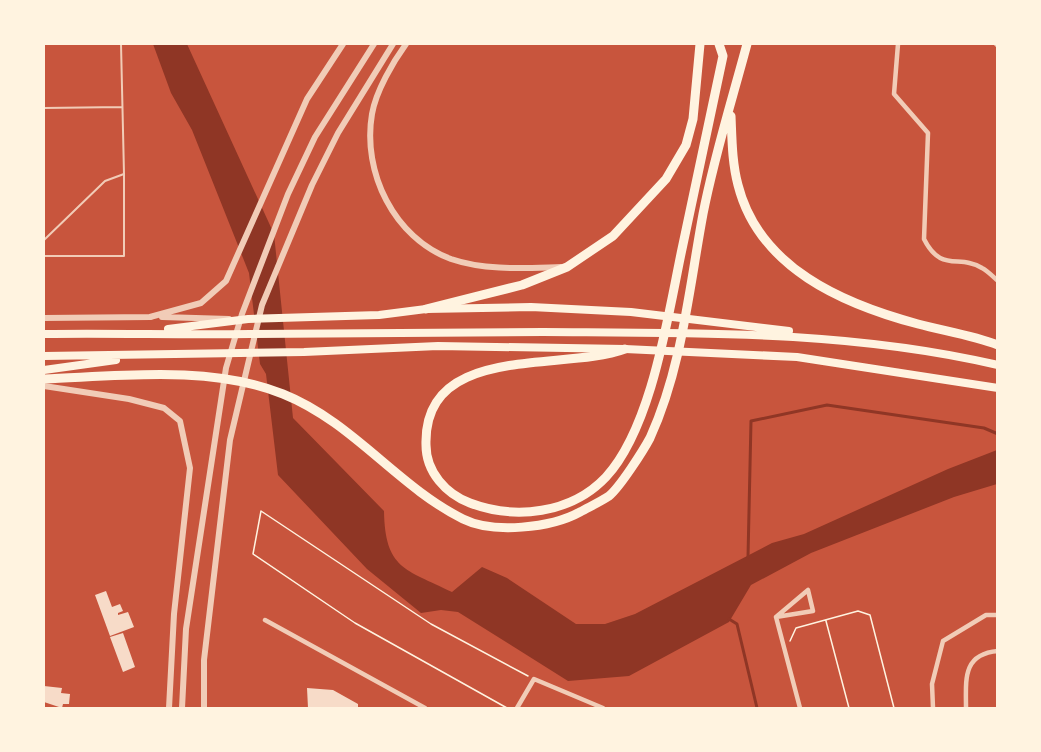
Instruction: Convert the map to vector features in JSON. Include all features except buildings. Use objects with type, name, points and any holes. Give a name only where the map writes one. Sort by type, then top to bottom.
[{"type":"highway","points":[[426,309],[522,285],[567,267],[613,236],[666,179],[686,145],[693,119],[700,44]]},
{"type":"highway","points":[[626,349],[592,358],[490,368],[461,380],[441,395],[432,410],[425,446],[430,468],[443,486],[466,501],[492,511],[539,511],[562,505],[605,477],[624,452],[640,417],[652,378],[676,278],[723,57],[719,44]]},
{"type":"highway","points":[[44,379],[160,375],[234,382],[281,393],[315,408],[424,494],[465,520],[506,528],[546,526],[572,516],[610,495],[649,440],[671,382],[704,210],[747,44]]},
{"type":"highway","points":[[730,106],[738,186],[751,218],[773,250],[800,273],[843,298],[916,323],[998,345]]},
{"type":"main road","points":[[142,332],[248,319],[379,315],[426,309],[531,307],[631,312],[873,342],[998,365]]},
{"type":"main road","points":[[44,334],[434,332],[753,334],[873,342]]},
{"type":"main road","points":[[44,356],[238,354],[438,346],[626,349],[797,357],[998,388]]},
{"type":"main road","points":[[44,370],[153,355]]},
{"type":"street","points":[[150,317],[201,303],[226,281],[307,99],[343,44]]},
{"type":"street","points":[[182,708],[186,629],[226,368],[242,314],[288,194],[315,137],[374,44]]},
{"type":"street","points":[[204,708],[205,648],[230,440],[259,315],[312,185],[338,133],[393,44]]},
{"type":"street","points":[[406,44],[373,111],[370,134],[382,195],[400,224],[450,259],[485,267],[567,267]]},
{"type":"street","points":[[898,44],[894,94],[928,133],[924,239],[931,253],[948,261],[981,267],[998,281]]},
{"type":"street","points":[[44,318],[248,319]]},
{"type":"street","points":[[44,386],[164,408],[180,421],[190,468],[174,614],[170,708]]},
{"type":"street","points":[[808,590],[813,610],[776,617],[800,597],[808,590]]},
{"type":"street","points":[[933,708],[932,684],[943,641],[986,615],[998,615]]},
{"type":"street","points":[[776,617],[800,708]]},
{"type":"street","points":[[265,620],[425,708]]},
{"type":"street","points":[[966,708],[966,675],[974,659],[986,652],[998,651]]},
{"type":"street","points":[[517,708],[534,679],[603,708]]},
{"type":"lane","points":[[44,256],[124,256],[122,44]]},
{"type":"lane","points":[[44,108],[123,107]]},
{"type":"lane","points":[[44,240],[105,181],[124,174]]},
{"type":"path","points":[[507,708],[356,623],[253,554],[261,510],[431,624],[534,679]]},
{"type":"path","points":[[790,641],[796,628],[858,611],[870,615],[894,708]]},
{"type":"path","points":[[826,620],[849,708]]},
{"type":"shaded area","points":[[153,44],[187,44],[274,234],[293,418],[384,511],[388,545],[401,565],[410,572],[452,592],[482,567],[507,578],[576,624],[605,624],[635,614],[772,543],[804,534],[948,469],[997,450],[997,484],[954,497],[811,553],[751,585],[729,622],[629,676],[568,681],[458,612],[441,610],[421,613],[367,569],[278,475],[266,374],[260,364],[249,273],[192,130],[171,93]]},
{"type":"waterway","points":[[748,557],[751,421],[827,405],[984,428],[998,434]]},
{"type":"waterway","points":[[729,619],[737,624],[757,708]]}]
